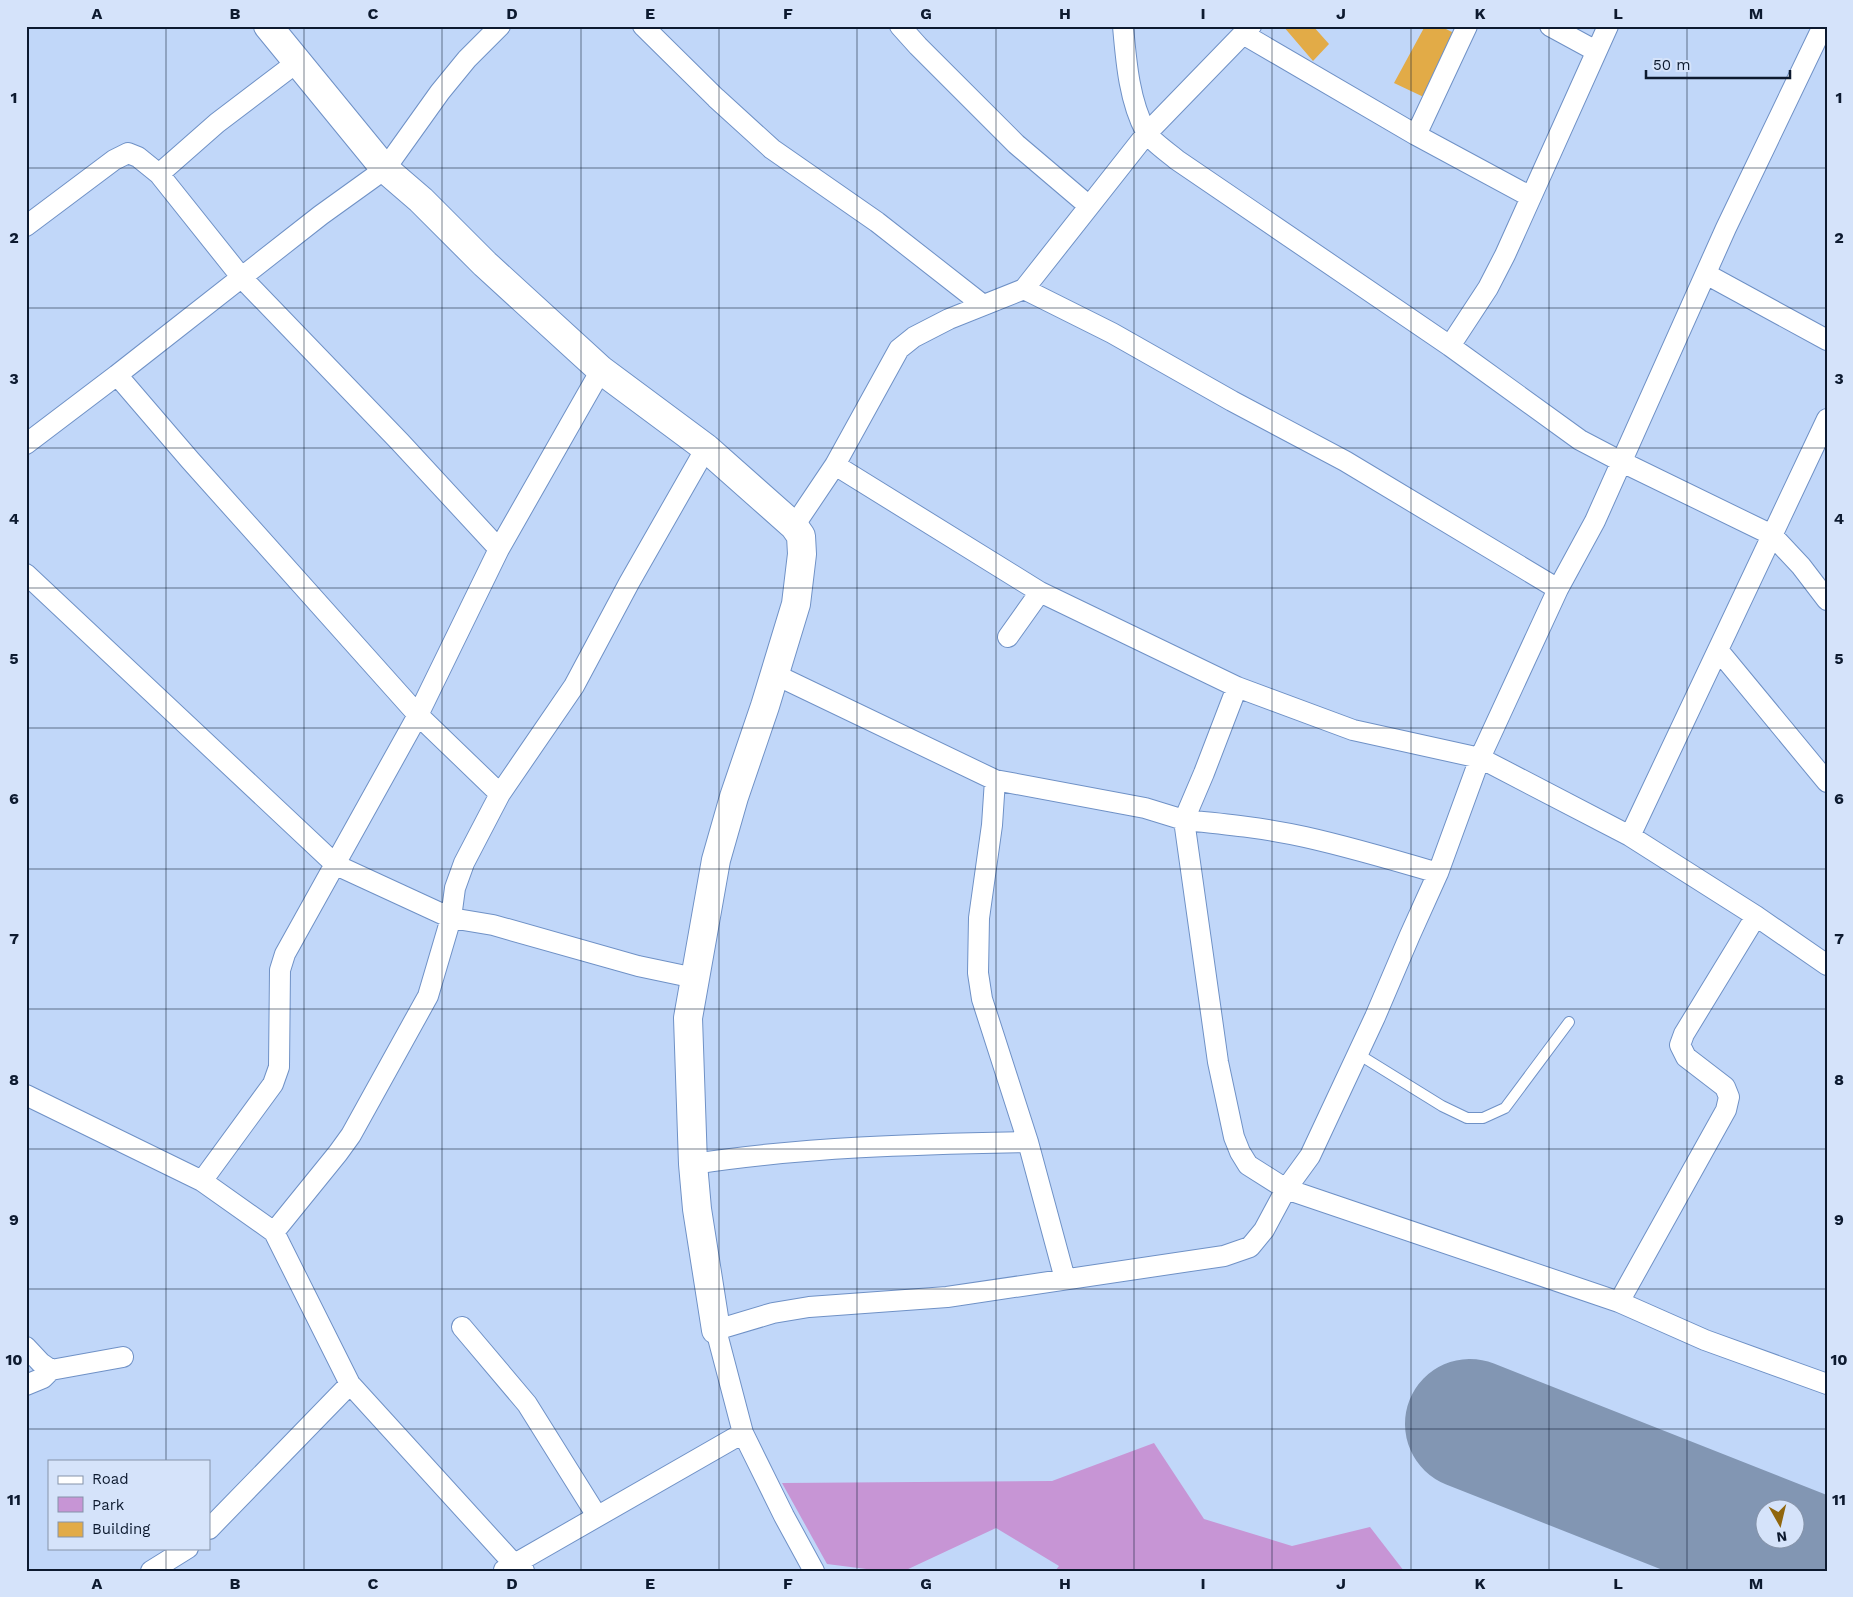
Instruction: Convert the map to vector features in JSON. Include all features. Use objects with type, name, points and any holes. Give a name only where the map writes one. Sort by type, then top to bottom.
[{"type":"main road","points":[[268,26],[296,63],[385,169],[421,200],[485,264],[601,370],[706,448],[794,526],[801,536],[802,554],[796,604],[765,706],[734,796],[716,860],[688,1018],[693,1164],[697,1209],[716,1330]]},
{"type":"street","points":[[26,444],[321,215],[385,169],[440,92],[500,26]]},
{"type":"street","points":[[643,26],[716,98],[772,149],[878,222],[983,305]]},
{"type":"street","points":[[900,26],[1016,144],[1090,206]]},
{"type":"street","points":[[1123,26],[1134,100],[1146,133],[1178,160],[1450,346],[1580,440],[1772,535],[1796,560],[1827,600]]},
{"type":"street","points":[[1416,135],[1467,26]]},
{"type":"street","points":[[1550,26],[1596,51]]},
{"type":"street","points":[[1450,346],[1488,288],[1513,238],[1608,26]]},
{"type":"street","points":[[794,526],[835,465],[899,349],[914,337],[948,319],[1024,289],[1146,133],[1247,30],[1416,135],[1531,197]]},
{"type":"street","points":[[814,1571],[784,1516],[743,1433],[716,1330],[773,1313],[809,1307],[947,1297],[1224,1256],[1250,1247],[1264,1230],[1286,1189],[1310,1156],[1358,1054],[1438,873],[1480,758],[1558,590],[1595,521],[1726,228],[1823,33]]},
{"type":"street","points":[[159,174],[217,123],[296,63]]},
{"type":"street","points":[[26,226],[114,160],[128,153],[138,157],[159,174],[242,278],[400,442],[499,549]]},
{"type":"street","points":[[1706,274],[1827,340]]},
{"type":"street","points":[[1024,289],[1112,333],[1232,401],[1345,461],[1558,590]]},
{"type":"street","points":[[202,1180],[273,1084],[279,1067],[280,970],[285,954],[418,715],[499,549],[601,370]]},
{"type":"street","points":[[117,375],[190,460],[418,715],[500,794]]},
{"type":"street","points":[[1630,836],[1827,419]]},
{"type":"street","points":[[274,1232],[351,1135],[428,996],[451,918],[455,888],[464,863],[500,794],[574,686],[629,583],[706,448]]},
{"type":"street","points":[[835,465],[1040,592],[1237,687],[1353,730],[1480,758],[1630,836],[1756,916],[1827,965]]},
{"type":"street","points":[[26,574],[336,865],[451,918],[493,925],[638,966],[695,978]]},
{"type":"street","points":[[1008,636],[1040,592]]},
{"type":"street","points":[[1718,650],[1827,782]]},
{"type":"street","points":[[774,674],[995,780],[1145,808],[1184,820],[1256,828],[1305,837],[1363,851],[1438,873]]},
{"type":"street","points":[[1237,687],[1184,820],[1218,1062],[1234,1137],[1248,1165],[1286,1189],[1618,1302],[1705,1340],[1827,1384]]},
{"type":"street","points":[[995,780],[992,825],[979,918],[978,972],[982,999],[1028,1142],[1065,1279]]},
{"type":"street","points":[[1618,1302],[1726,1110],[1729,1097],[1725,1087],[1686,1057],[1680,1045],[1684,1034],[1756,916]]},
{"type":"street","points":[[26,1095],[202,1180],[274,1232],[350,1384],[513,1568],[597,1516],[743,1433]]},
{"type":"street","points":[[693,1164],[750,1155],[841,1149],[925,1144],[1028,1142]]},
{"type":"street","points":[[462,1327],[527,1404],[597,1516]]},
{"type":"street","points":[[26,1347],[41,1363],[51,1370]]},
{"type":"street","points":[[26,1385],[43,1378],[51,1370],[124,1357]]},
{"type":"street","points":[[210,1528],[350,1384]]},
{"type":"street","points":[[151,1571],[185,1550]]},
{"type":"lane","points":[[1358,1054],[1442,1106],[1467,1118],[1482,1118],[1505,1108],[1569,1022]]},
{"type":"green space","points":[[1154,1443],[1204,1519],[1292,1546],[1370,1527],[1404,1571],[1055,1571],[1059,1566],[996,1528],[904,1571],[882,1571],[827,1564],[782,1483],[1052,1481]]},
{"type":"building","points":[[1283,26],[1313,26],[1329,44],[1313,61]]},
{"type":"building","points":[[1425,26],[1440,26],[1458,35],[1430,100],[1394,83]]},
{"type":"runway","points":[[1470,1424],[1827,1565]]}]
